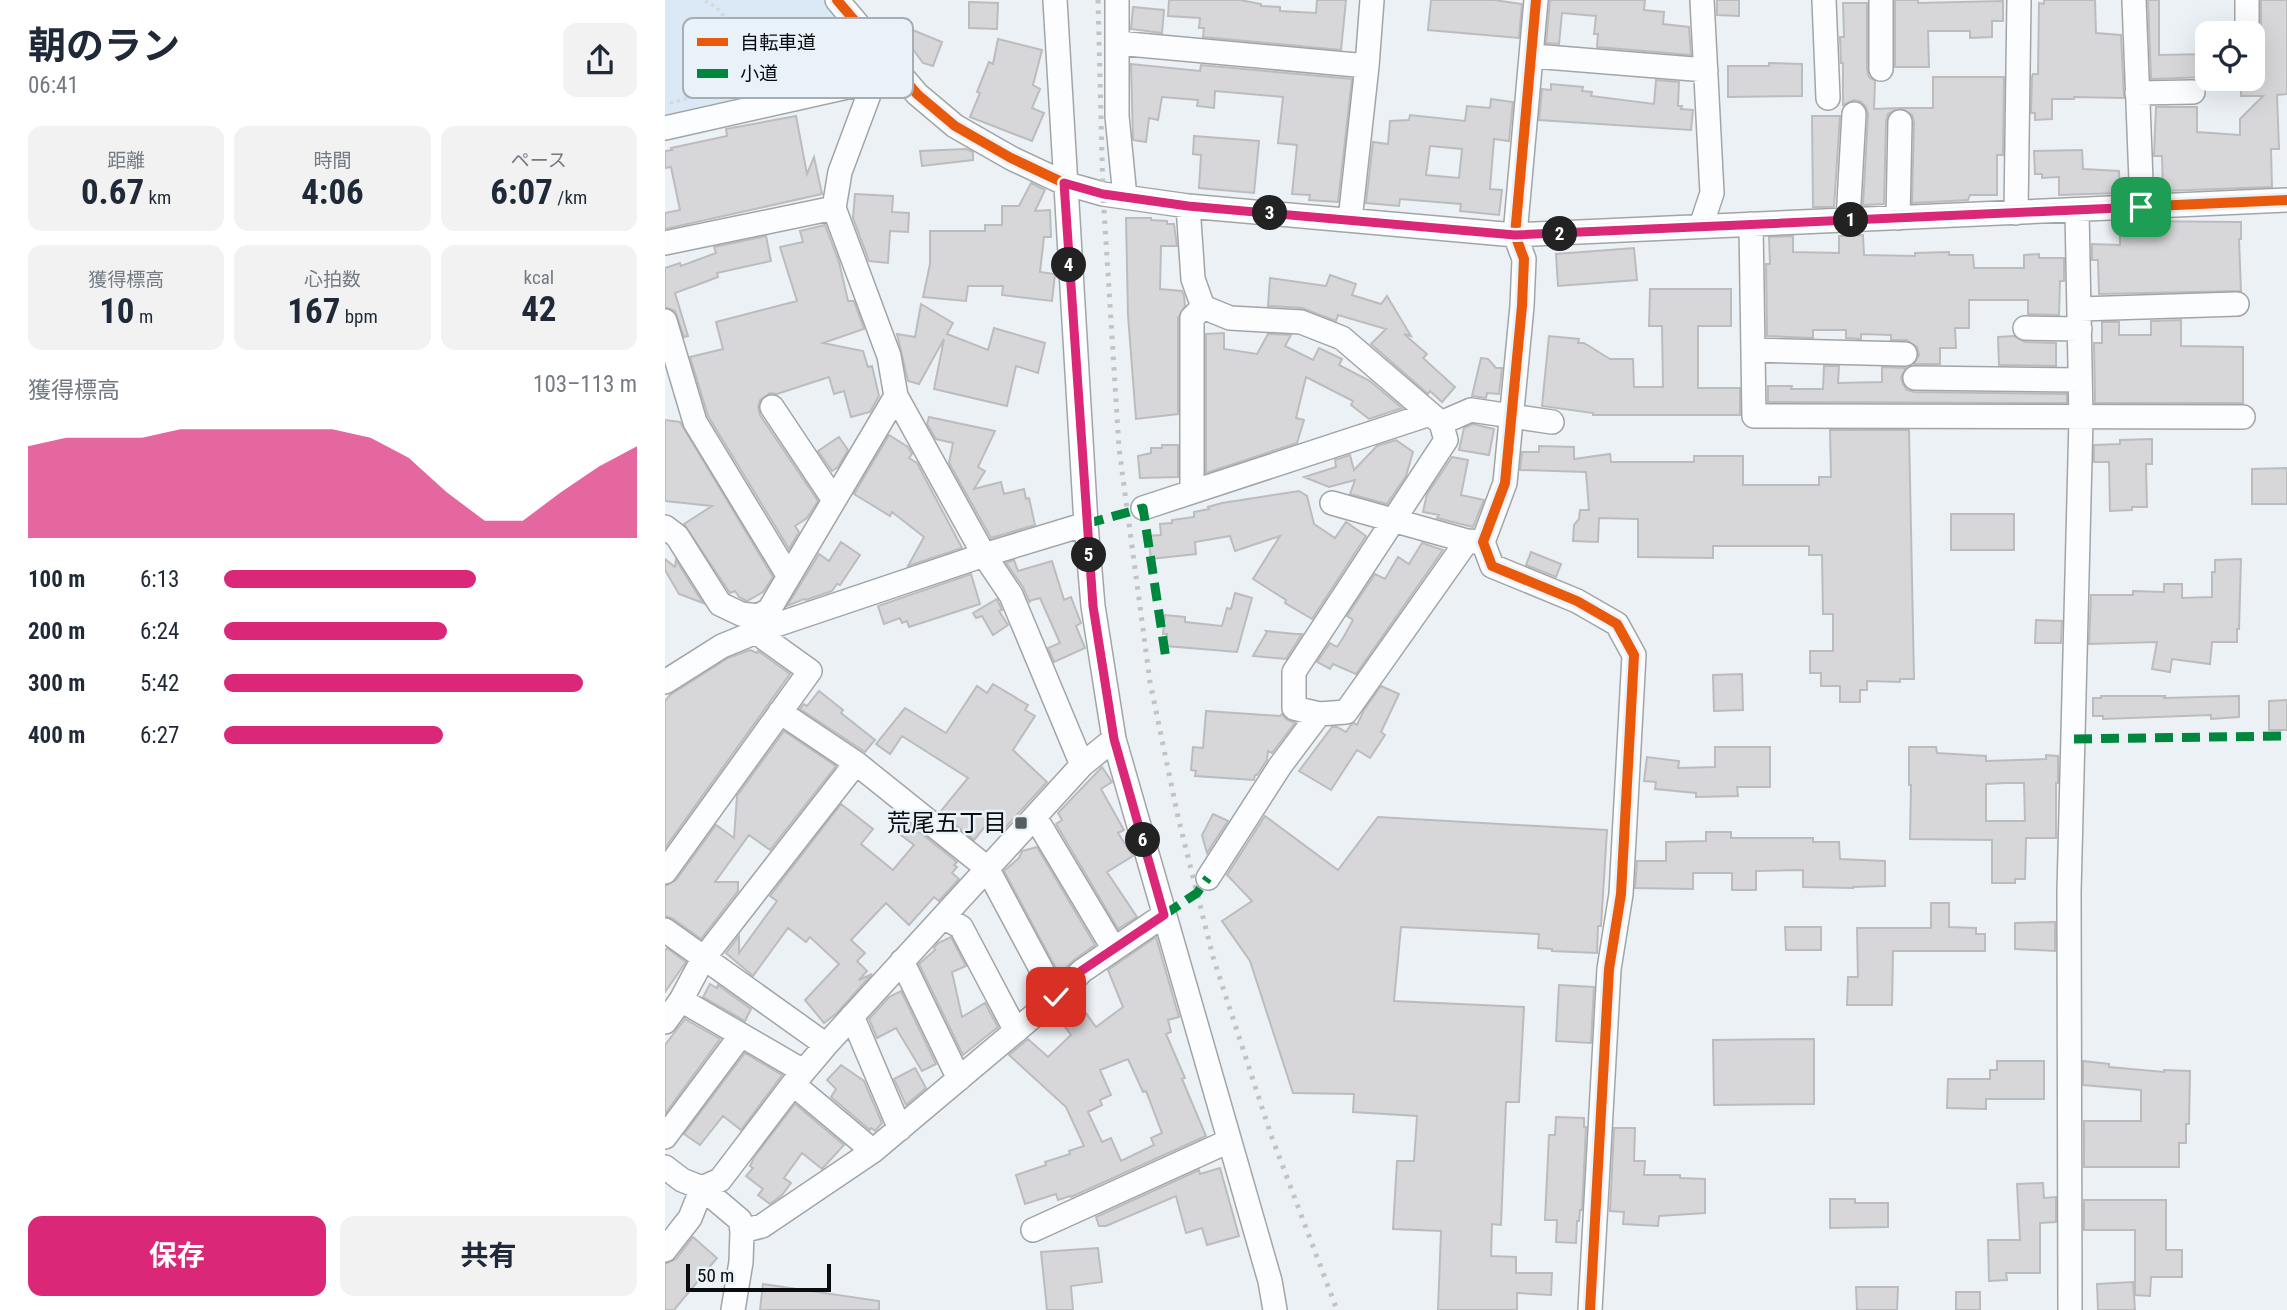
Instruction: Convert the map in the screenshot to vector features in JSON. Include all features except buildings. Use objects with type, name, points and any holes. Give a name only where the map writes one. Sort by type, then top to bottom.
[{"type":"street","points":[[837,0],[852,18]]},
{"type":"street","points":[[1055,0],[1086,524],[1093,606],[1114,739],[1270,1281],[1275,1310]]},
{"type":"street","points":[[1117,0],[1117,116],[1125,197]]},
{"type":"street","points":[[1350,220],[1372,0]]},
{"type":"street","points":[[1188,206],[1193,279],[1203,307],[1230,318],[1301,321],[1342,338],[1435,419],[1446,440],[1294,672],[1294,708],[1319,714],[1346,712],[1475,542],[1505,483],[1524,259],[1515,235],[1537,0]]},
{"type":"street","points":[[1701,226],[1712,192],[1702,0]]},
{"type":"street","points":[[1824,0],[1828,98]]},
{"type":"street","points":[[1881,0],[1881,69]]},
{"type":"street","points":[[2016,213],[2019,0]]},
{"type":"street","points":[[2134,0],[2141,207]]},
{"type":"street","points":[[2247,0],[2247,21]]},
{"type":"street","points":[[1117,43],[1367,66]]},
{"type":"street","points":[[1533,56],[1706,70]]},
{"type":"street","points":[[913,89],[955,126],[1011,158],[1064,183],[1103,194],[1188,206],[1515,235],[2287,200]]},
{"type":"street","points":[[2137,93],[2193,92]]},
{"type":"street","points":[[665,128],[798,98]]},
{"type":"street","points":[[868,98],[840,172],[834,208],[889,356],[896,396],[984,555],[1011,595],[1082,765]]},
{"type":"street","points":[[1848,220],[1854,114]]},
{"type":"street","points":[[1898,218],[1900,122]]},
{"type":"street","points":[[665,243],[834,208]]},
{"type":"street","points":[[2070,1310],[2070,892],[2081,419],[2077,210]]},
{"type":"street","points":[[1751,224],[1754,416],[2243,418]]},
{"type":"street","points":[[2025,328],[2080,319],[2237,304]]},
{"type":"street","points":[[1192,490],[1192,318],[1203,307]]},
{"type":"street","points":[[665,321],[695,422],[788,575]]},
{"type":"street","points":[[1753,350],[1905,354]]},
{"type":"street","points":[[1915,378],[2080,380]]},
{"type":"street","points":[[665,872],[810,671],[764,638],[760,623],[896,396]]},
{"type":"street","points":[[772,407],[834,500]]},
{"type":"street","points":[[1143,508],[1192,490],[1471,410],[1552,422]]},
{"type":"street","points":[[1332,503],[1475,542],[1492,566],[1577,601],[1617,624],[1634,655],[1621,894],[1609,969],[1590,1310]]},
{"type":"street","points":[[665,682],[760,623],[1086,524]]},
{"type":"street","points":[[665,527],[677,536],[720,604],[760,623]]},
{"type":"street","points":[[780,712],[856,763],[987,868],[1056,997]]},
{"type":"street","points":[[1208,878],[1280,766],[1319,714]]},
{"type":"street","points":[[665,1250],[690,1218],[702,1188],[720,1180],[825,1045],[1082,765],[1114,739]]},
{"type":"street","points":[[665,1022],[681,1000],[703,959],[856,763]]},
{"type":"street","points":[[1035,817],[1114,949]]},
{"type":"street","points":[[742,1231],[762,1226],[873,1152],[1056,997],[1081,971],[1164,915]]},
{"type":"street","points":[[943,917],[961,927],[1016,1031]]},
{"type":"street","points":[[665,930],[825,1045]]},
{"type":"street","points":[[902,961],[959,1079]]},
{"type":"street","points":[[681,1000],[741,1035],[798,1077],[873,1152]]},
{"type":"street","points":[[852,1016],[900,1129]]},
{"type":"street","points":[[665,1137],[741,1035]]},
{"type":"street","points":[[1033,1230],[1229,1141]]},
{"type":"street","points":[[665,1167],[682,1180],[702,1188],[740,1220],[741,1262],[733,1310]]},
{"type":"path","points":[[703,0],[717,8],[723,18]]},
{"type":"path","points":[[665,105],[690,98]]},
{"type":"shaded area","points":[[665,0],[830,0],[845,18],[683,18],[683,98],[778,98],[665,123]]},
{"type":"railway","points":[[1098,0],[1103,194],[1119,448],[1150,682],[1178,817],[1213,957],[1271,1135],[1337,1310]]},
{"type":"marked path","points":[[1086,524],[1143,508],[1166,659]]},
{"type":"marked path","points":[[2074,739],[2287,736]]},
{"type":"marked path","points":[[1164,915],[1197,893],[1208,878]]},
{"type":"cycle path","points":[[837,0],[852,18]]},
{"type":"cycle path","points":[[1536,0],[1515,235],[1524,259],[1505,483],[1483,542],[1492,566],[1577,601],[1617,624],[1634,655],[1621,894],[1609,969],[1590,1310]]},
{"type":"cycle path","points":[[913,89],[955,126],[1011,158],[1064,183],[1103,194],[1188,206],[1515,235],[2287,200]]},
{"type":"place","name":"荒尾五丁目","points":[[1021,823]]},
{"type":"route","points":[[1056,997],[1081,971],[1164,915],[1114,739],[1093,606],[1064,183],[1103,194],[1188,206],[1515,235],[2141,207]]}]
